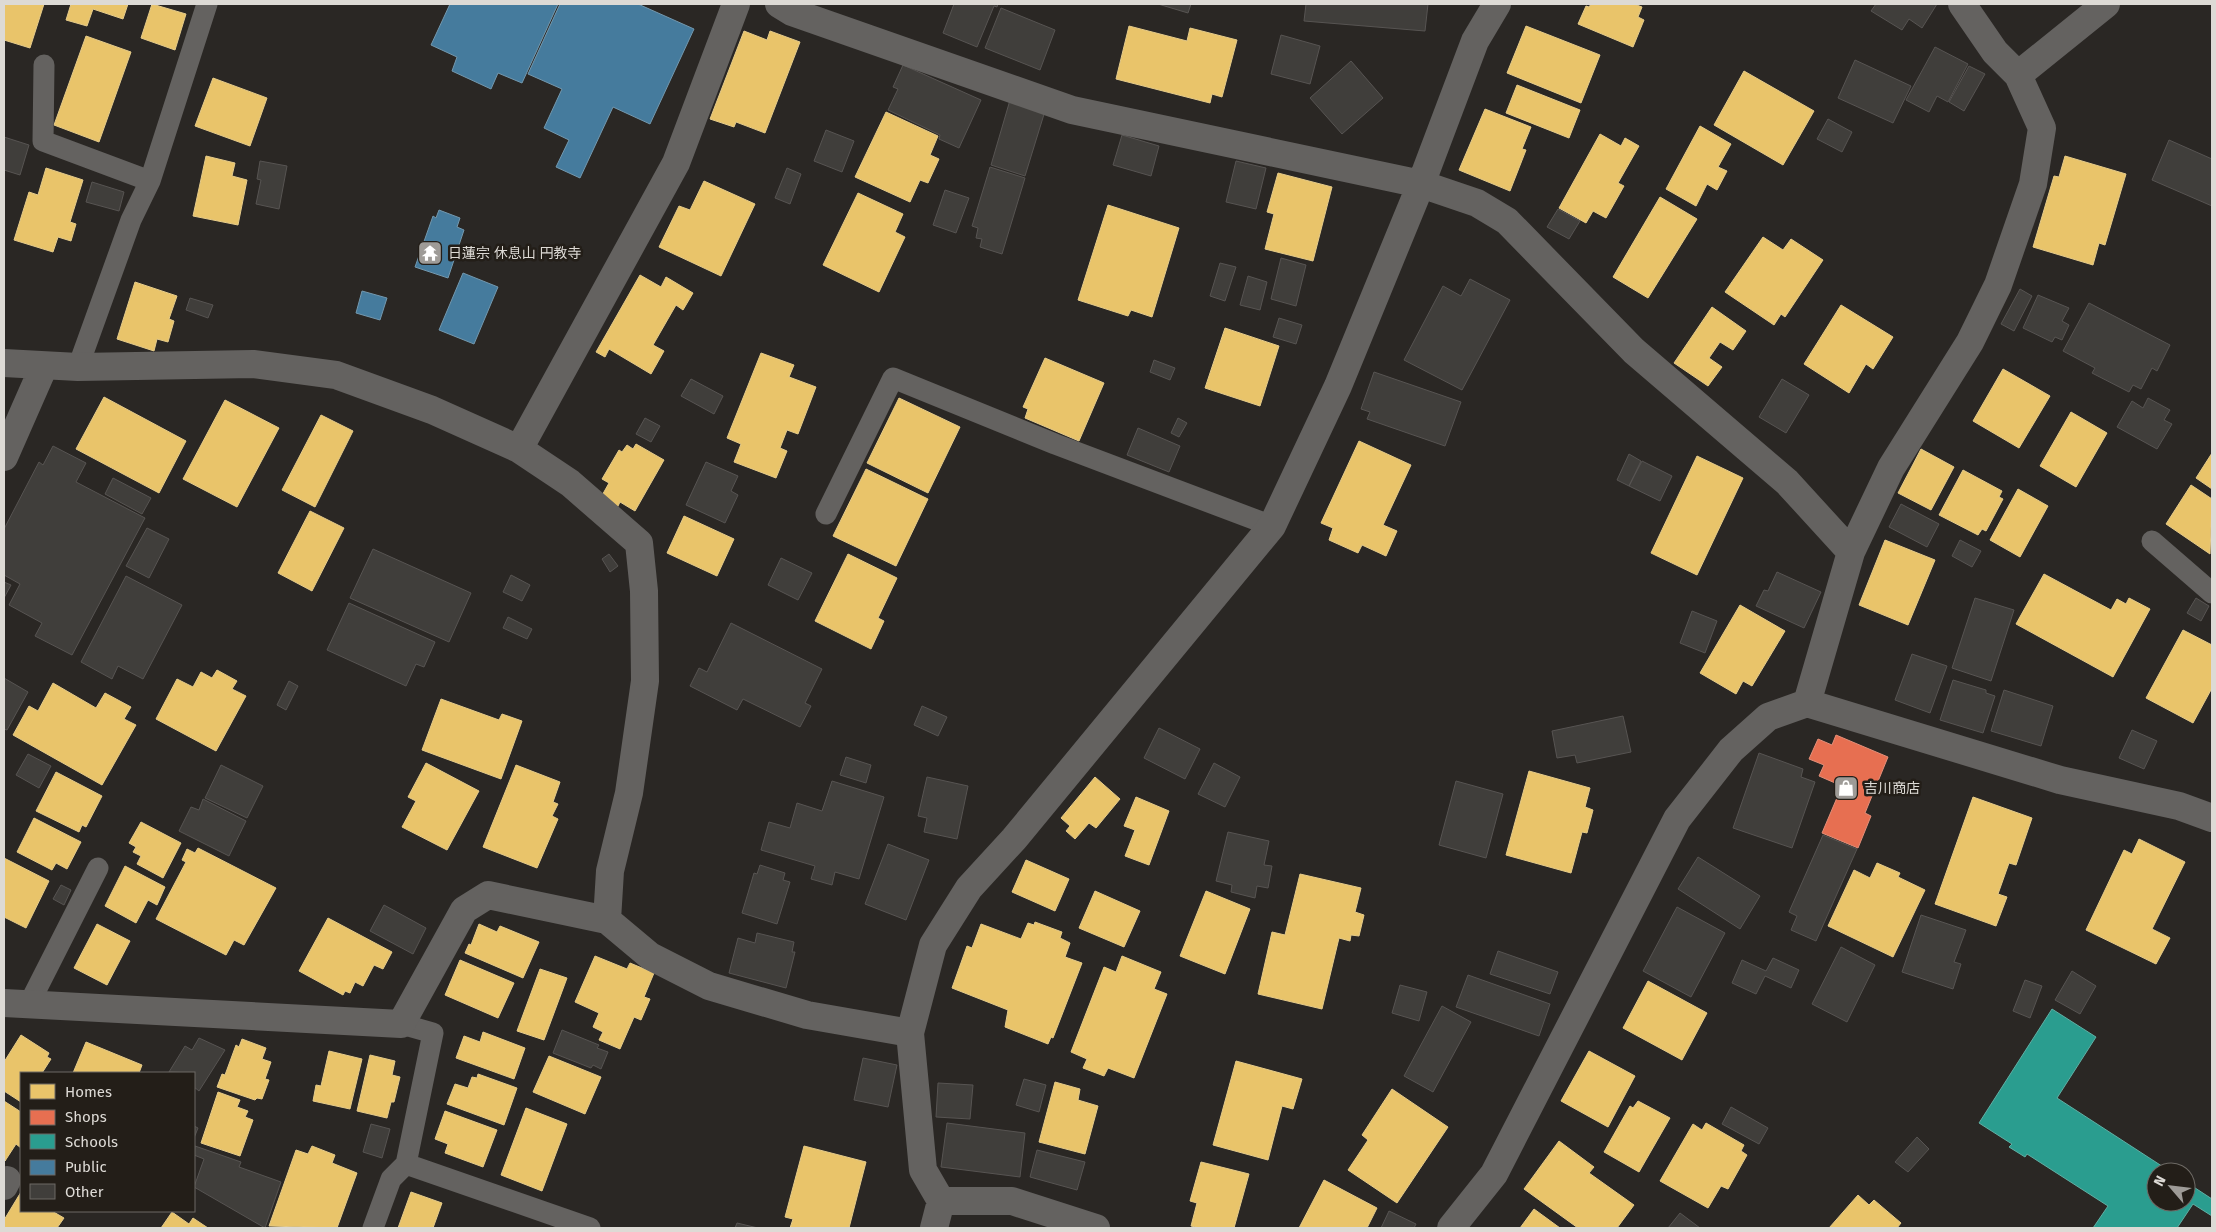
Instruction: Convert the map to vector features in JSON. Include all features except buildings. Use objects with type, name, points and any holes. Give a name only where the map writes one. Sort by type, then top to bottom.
[{"type":"street","points":[[519,449],[676,163],[736,4]]},
{"type":"street","points":[[779,4],[792,12],[1072,110],[1421,184],[1477,203],[1507,221],[1634,351],[1787,482],[1851,552]]},
{"type":"street","points":[[934,1228],[941,1201],[923,1170],[910,1033],[933,945],[969,888],[1014,839],[1272,526],[1338,386],[1421,184],[1474,41],[1496,4]]},
{"type":"street","points":[[1807,703],[1851,552],[1891,468],[1970,342],[2001,276],[2033,184],[2042,128],[2018,76],[1995,52],[1962,4]]},
{"type":"street","points":[[2018,76],[2106,4]]},
{"type":"street","points":[[4,363],[78,367],[254,364],[336,375],[432,410],[519,449],[570,483],[639,543],[644,591],[645,681],[629,793],[610,872],[607,920]]},
{"type":"street","points":[[4,457],[44,366]]},
{"type":"street","points":[[1451,1228],[1494,1174],[1677,820],[1731,750],[1768,717],[1807,703],[2060,780],[2179,806],[2212,818]]},
{"type":"street","points":[[16,1003],[401,1024],[464,910],[488,895],[607,920],[650,956],[709,986],[807,1015],[910,1033]]},
{"type":"street","points":[[941,1201],[1012,1201],[1096,1228]]},
{"type":"lane","points":[[78,367],[131,220],[150,181],[207,4]]},
{"type":"lane","points":[[44,65],[43,141],[150,181]]},
{"type":"lane","points":[[826,514],[893,378],[1055,444],[1272,526]]},
{"type":"lane","points":[[2152,541],[2212,593]]},
{"type":"lane","points":[[16,1003],[98,868]]},
{"type":"lane","points":[[374,1228],[391,1179],[406,1164],[433,1033],[401,1024]]},
{"type":"lane","points":[[406,1164],[590,1228]]},
{"type":"place","name":"日蓮宗 休息山 円教寺","points":[[430,253]]},
{"type":"place","name":"吉川商店","points":[[1846,788]]}]
